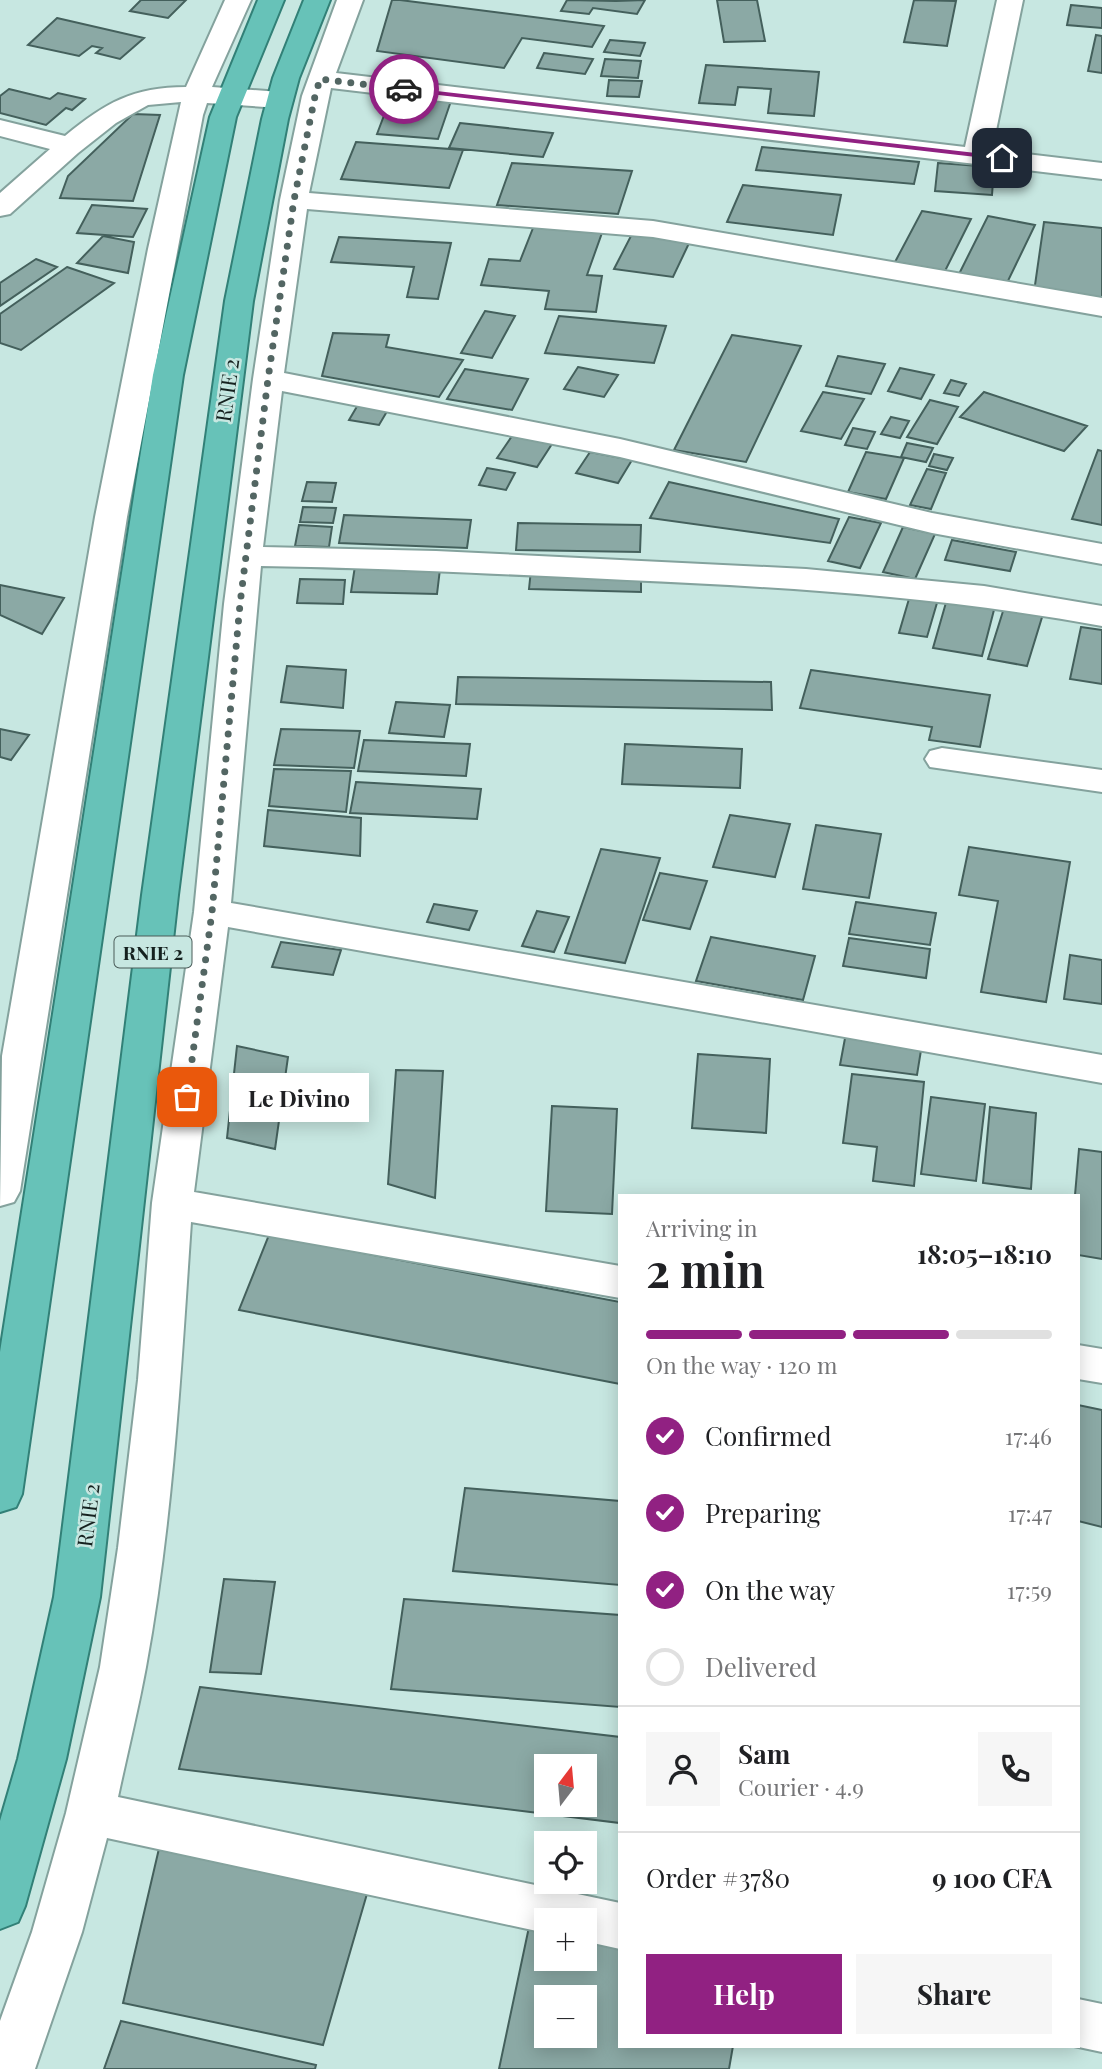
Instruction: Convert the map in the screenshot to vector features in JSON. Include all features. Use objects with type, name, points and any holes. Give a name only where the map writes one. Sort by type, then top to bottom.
[{"type":"highway","points":[[0,1494],[168,375],[229,97],[271,0]]},
{"type":"highway","name":"RNIE 2","points":[[0,1906],[42,1759],[77,1597],[159,908],[228,370],[251,235],[280,100],[317,0]]},
{"type":"street","points":[[0,1191],[42,921],[136,372],[195,97],[238,0]]},
{"type":"street","points":[[9,2069],[57,1931],[90,1813],[123,1667],[141,1548],[159,1380],[172,1203],[212,912],[246,556],[268,379],[294,200],[320,79],[350,0]]},
{"type":"street","points":[[977,155],[1005,1]]},
{"type":"street","points":[[320,79],[1102,171]]},
{"type":"street","points":[[0,208],[104,120],[132,102],[163,96],[280,100]]},
{"type":"street","points":[[0,128],[72,146]]},
{"type":"street","points":[[294,200],[653,229],[1102,307]]},
{"type":"street","points":[[268,379],[620,448],[932,523],[1102,554]]},
{"type":"street","points":[[246,556],[345,557],[827,578],[1051,605],[1102,616]]},
{"type":"street","points":[[942,759],[1102,780]]},
{"type":"street","points":[[212,912],[1102,1069]]},
{"type":"street","points":[[172,1203],[618,1282]]},
{"type":"street","points":[[1080,1362],[1102,1366]]},
{"type":"street","points":[[90,1813],[618,1926]]},
{"type":"street","points":[[1080,2023],[1102,2028]]},
{"type":"building","points":[[141,0],[186,0],[168,18],[130,11]]},
{"type":"building","points":[[392,0],[604,26],[592,47],[522,38],[504,68],[377,51]]},
{"type":"building","points":[[567,0],[645,0],[637,14],[593,8],[589,14],[561,11]]},
{"type":"building","points":[[717,0],[757,0],[765,41],[724,42]]},
{"type":"building","points":[[914,0],[956,1],[947,46],[904,42]]},
{"type":"building","points":[[1071,5],[1102,8],[1102,28],[1067,25]]},
{"type":"building","points":[[57,18],[144,38],[120,59],[96,53],[102,48],[92,46],[79,56],[28,45]]},
{"type":"building","points":[[1096,35],[1102,36],[1102,73],[1088,71]]},
{"type":"building","points":[[610,40],[645,43],[640,56],[604,52]]},
{"type":"building","points":[[544,53],[593,59],[585,74],[537,68]]},
{"type":"building","points":[[605,59],[641,61],[638,78],[601,76]]},
{"type":"building","points":[[706,65],[819,72],[814,116],[768,113],[771,89],[738,87],[735,105],[699,103]]},
{"type":"building","points":[[609,80],[642,81],[639,97],[607,96]]},
{"type":"building","points":[[9,89],[50,99],[58,93],[85,99],[72,110],[66,108],[46,125],[0,113],[0,96]]},
{"type":"building","points":[[391,97],[451,101],[438,139],[377,134]]},
{"type":"building","points":[[133,114],[160,115],[133,201],[60,198],[68,176]]},
{"type":"building","points":[[460,123],[553,133],[543,157],[449,148]]},
{"type":"building","points":[[356,142],[463,150],[449,188],[341,179]]},
{"type":"building","points":[[762,147],[919,162],[914,184],[756,170]]},
{"type":"building","points":[[512,163],[632,171],[618,214],[497,205]]},
{"type":"building","points":[[938,163],[994,167],[992,195],[935,191]]},
{"type":"building","points":[[743,185],[841,195],[833,235],[727,222]]},
{"type":"building","points":[[92,205],[147,209],[133,237],[77,233]]},
{"type":"building","points":[[922,211],[971,219],[945,271],[895,262]]},
{"type":"building","points":[[988,216],[1035,225],[1006,285],[958,276]]},
{"type":"building","points":[[1044,222],[1102,228],[1102,299],[1034,292]]},
{"type":"building","points":[[535,223],[603,230],[587,275],[602,276],[596,312],[545,309],[549,291],[481,285],[489,259],[520,261]]},
{"type":"building","points":[[633,232],[691,239],[673,277],[614,269]]},
{"type":"building","points":[[103,236],[134,242],[128,273],[77,263]]},
{"type":"building","points":[[339,237],[451,243],[438,299],[407,297],[414,267],[331,262]]},
{"type":"building","points":[[36,259],[57,267],[0,306],[0,283]]},
{"type":"building","points":[[67,267],[114,283],[21,350],[0,343],[0,314]]},
{"type":"building","points":[[485,311],[515,316],[492,358],[461,353]]},
{"type":"building","points":[[559,316],[666,326],[654,363],[545,353]]},
{"type":"building","points":[[333,333],[389,335],[386,347],[463,360],[439,397],[322,376]]},
{"type":"building","points":[[732,335],[801,346],[746,462],[674,450]]},
{"type":"building","points":[[838,356],[885,364],[871,394],[826,386]]},
{"type":"building","points":[[578,367],[618,375],[604,397],[564,389]]},
{"type":"building","points":[[900,368],[934,375],[921,399],[888,391]]},
{"type":"building","points":[[465,369],[528,379],[512,410],[447,399]]},
{"type":"building","points":[[951,380],[966,384],[959,396],[944,393]]},
{"type":"building","points":[[823,392],[864,399],[841,439],[801,431]]},
{"type":"building","points":[[984,392],[1087,426],[1064,451],[960,417]]},
{"type":"building","points":[[930,400],[958,407],[937,444],[907,437]]},
{"type":"building","points":[[359,403],[389,408],[379,425],[349,420]]},
{"type":"building","points":[[891,417],[909,421],[900,438],[881,434]]},
{"type":"building","points":[[853,428],[875,432],[867,449],[845,445]]},
{"type":"building","points":[[512,436],[552,444],[537,467],[497,458]]},
{"type":"building","points":[[907,443],[933,448],[926,462],[901,457]]},
{"type":"building","points":[[1098,450],[1102,451],[1102,525],[1072,519]]},
{"type":"building","points":[[590,452],[632,460],[618,483],[576,473]]},
{"type":"building","points":[[866,452],[904,458],[886,499],[848,492]]},
{"type":"building","points":[[934,454],[953,458],[947,470],[929,466]]},
{"type":"building","points":[[487,468],[515,473],[506,490],[479,485]]},
{"type":"building","points":[[927,469],[946,473],[931,509],[910,505]]},
{"type":"building","points":[[307,482],[336,483],[332,502],[302,501]]},
{"type":"building","points":[[669,482],[839,519],[830,543],[650,518]]},
{"type":"building","points":[[303,507],[336,508],[333,523],[300,522]]},
{"type":"building","points":[[344,515],[471,520],[467,548],[339,543]]},
{"type":"building","points":[[849,517],[881,523],[860,568],[828,561]]},
{"type":"building","points":[[518,523],[641,525],[640,552],[516,550]]},
{"type":"building","points":[[299,525],[332,527],[329,547],[295,546]]},
{"type":"building","points":[[903,527],[935,534],[915,579],[883,572]]},
{"type":"building","points":[[952,540],[1016,552],[1010,571],[945,560]]},
{"type":"building","points":[[355,566],[440,569],[437,594],[351,592]]},
{"type":"building","points":[[531,570],[641,573],[641,592],[529,589]]},
{"type":"building","points":[[300,579],[345,580],[343,604],[297,603]]},
{"type":"building","points":[[0,585],[64,598],[42,634],[0,615]]},
{"type":"building","points":[[911,592],[939,596],[927,637],[899,633]]},
{"type":"building","points":[[947,599],[995,606],[982,656],[933,648]]},
{"type":"building","points":[[1004,608],[1043,614],[1027,666],[988,659]]},
{"type":"building","points":[[1081,627],[1102,630],[1102,684],[1070,679]]},
{"type":"building","points":[[287,666],[346,670],[343,708],[281,702]]},
{"type":"building","points":[[811,670],[990,695],[980,747],[929,740],[932,727],[800,708]]},
{"type":"building","points":[[458,677],[771,682],[772,710],[456,704]]},
{"type":"building","points":[[396,702],[450,705],[444,737],[389,733]]},
{"type":"building","points":[[0,729],[29,735],[11,760],[0,757]]},
{"type":"building","points":[[281,729],[360,731],[354,768],[274,765]]},
{"type":"building","points":[[364,740],[470,744],[466,776],[358,771]]},
{"type":"building","points":[[625,744],[742,749],[740,788],[622,784]]},
{"type":"building","points":[[274,769],[351,771],[346,812],[269,806]]},
{"type":"building","points":[[356,782],[481,789],[477,819],[350,813]]},
{"type":"building","points":[[268,810],[361,818],[360,856],[264,846]]},
{"type":"building","points":[[730,815],[790,824],[775,877],[713,867]]},
{"type":"building","points":[[816,825],[881,834],[869,898],[803,889]]},
{"type":"building","points":[[969,847],[1070,862],[1046,1002],[981,992],[998,901],[959,895]]},
{"type":"building","points":[[601,849],[660,858],[625,963],[565,953]]},
{"type":"building","points":[[660,873],[707,881],[690,929],[643,920]]},
{"type":"building","points":[[856,902],[936,913],[930,945],[849,934]]},
{"type":"building","points":[[434,904],[477,911],[469,930],[427,922]]},
{"type":"building","points":[[537,911],[569,917],[554,952],[522,946]]},
{"type":"building","points":[[711,937],[815,956],[803,1000],[696,981]]},
{"type":"building","points":[[849,938],[930,949],[926,978],[843,966]]},
{"type":"building","points":[[281,942],[341,950],[333,975],[272,967]]},
{"type":"building","points":[[1070,955],[1102,960],[1102,1004],[1064,999]]},
{"type":"building","points":[[846,1033],[922,1044],[917,1075],[840,1065]]},
{"type":"building","points":[[237,1046],[288,1057],[275,1149],[227,1138]]},
{"type":"building","points":[[698,1054],[770,1059],[766,1133],[692,1128]]},
{"type":"building","points":[[396,1070],[443,1071],[435,1198],[388,1184]]},
{"type":"building","points":[[852,1074],[924,1082],[914,1186],[873,1181],[877,1147],[843,1143]]},
{"type":"building","points":[[931,1097],[985,1104],[976,1181],[921,1174]]},
{"type":"building","points":[[552,1106],[617,1109],[612,1214],[546,1211]]},
{"type":"building","points":[[990,1107],[1036,1113],[1031,1189],[983,1183]]},
{"type":"building","points":[[1079,1149],[1102,1152],[1102,1259],[1080,1255],[1080,1194],[1075,1194]]},
{"type":"building","points":[[269,1235],[618,1302],[618,1384],[239,1310]]},
{"type":"building","points":[[1080,1405],[1102,1410],[1102,1527],[1080,1522]]},
{"type":"building","points":[[465,1488],[618,1501],[618,1585],[453,1571]]},
{"type":"building","points":[[224,1579],[275,1582],[261,1674],[210,1672]]},
{"type":"building","points":[[404,1599],[618,1615],[618,1707],[391,1689]]},
{"type":"building","points":[[200,1687],[618,1737],[618,1823],[571,1817],[597,1817],[597,1754],[534,1754],[534,1812],[179,1769]]},
{"type":"building","points":[[161,1840],[371,1880],[323,2045],[123,2003]]},
{"type":"building","points":[[529,1927],[534,1928],[534,1971],[597,1971],[597,1939],[618,1943],[618,2048],[733,2048],[729,2069],[499,2069]]},
{"type":"building","points":[[121,2021],[316,2065],[315,2069],[104,2069]]},
{"type":"way so far","points":[[187,1097],[212,912],[240,604],[268,379],[294,200],[315,96],[320,79],[404,89]]},
{"type":"place","name":"Le Divino","points":[[187,1097]]},
{"type":"route","points":[[404,89],[1002,158]]}]
